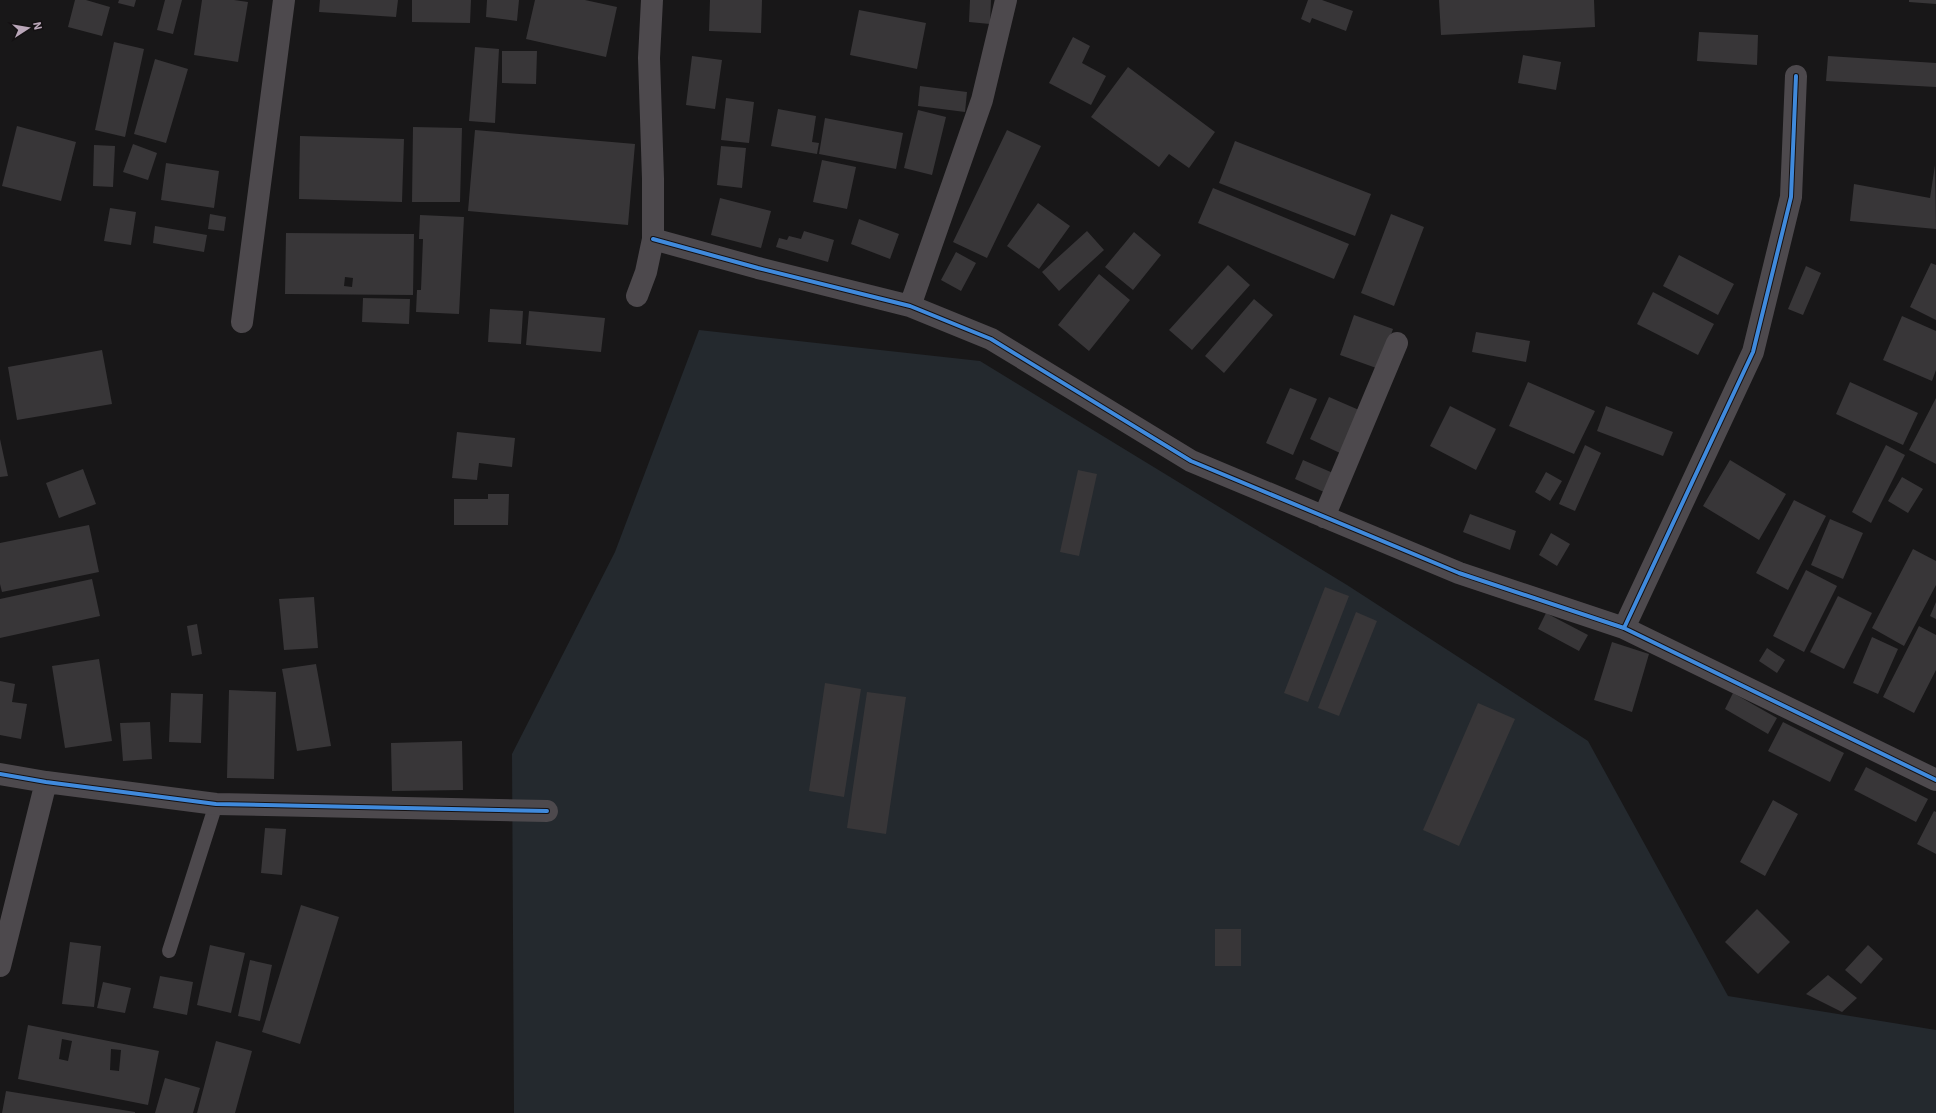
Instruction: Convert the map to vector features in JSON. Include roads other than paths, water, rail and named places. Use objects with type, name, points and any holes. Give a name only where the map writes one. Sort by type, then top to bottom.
[{"type":"street","points":[[242,322],[284,0]]},
{"type":"street","points":[[638,296],[646,272],[653,240],[653,179],[649,58],[652,0]]},
{"type":"street","points":[[910,306],[982,100],[1006,0]]},
{"type":"street","points":[[1624,628],[1753,352],[1791,197],[1796,76]]},
{"type":"street","points":[[653,240],[910,306],[991,339],[1191,461],[1459,573],[1624,628],[1936,780]]},
{"type":"street","points":[[1324,517],[1397,343]]},
{"type":"street","points":[[0,774],[46,782],[216,804],[547,811]]},
{"type":"street","points":[[0,966],[46,782]]},
{"type":"lane","points":[[169,951],[216,804]]}]
